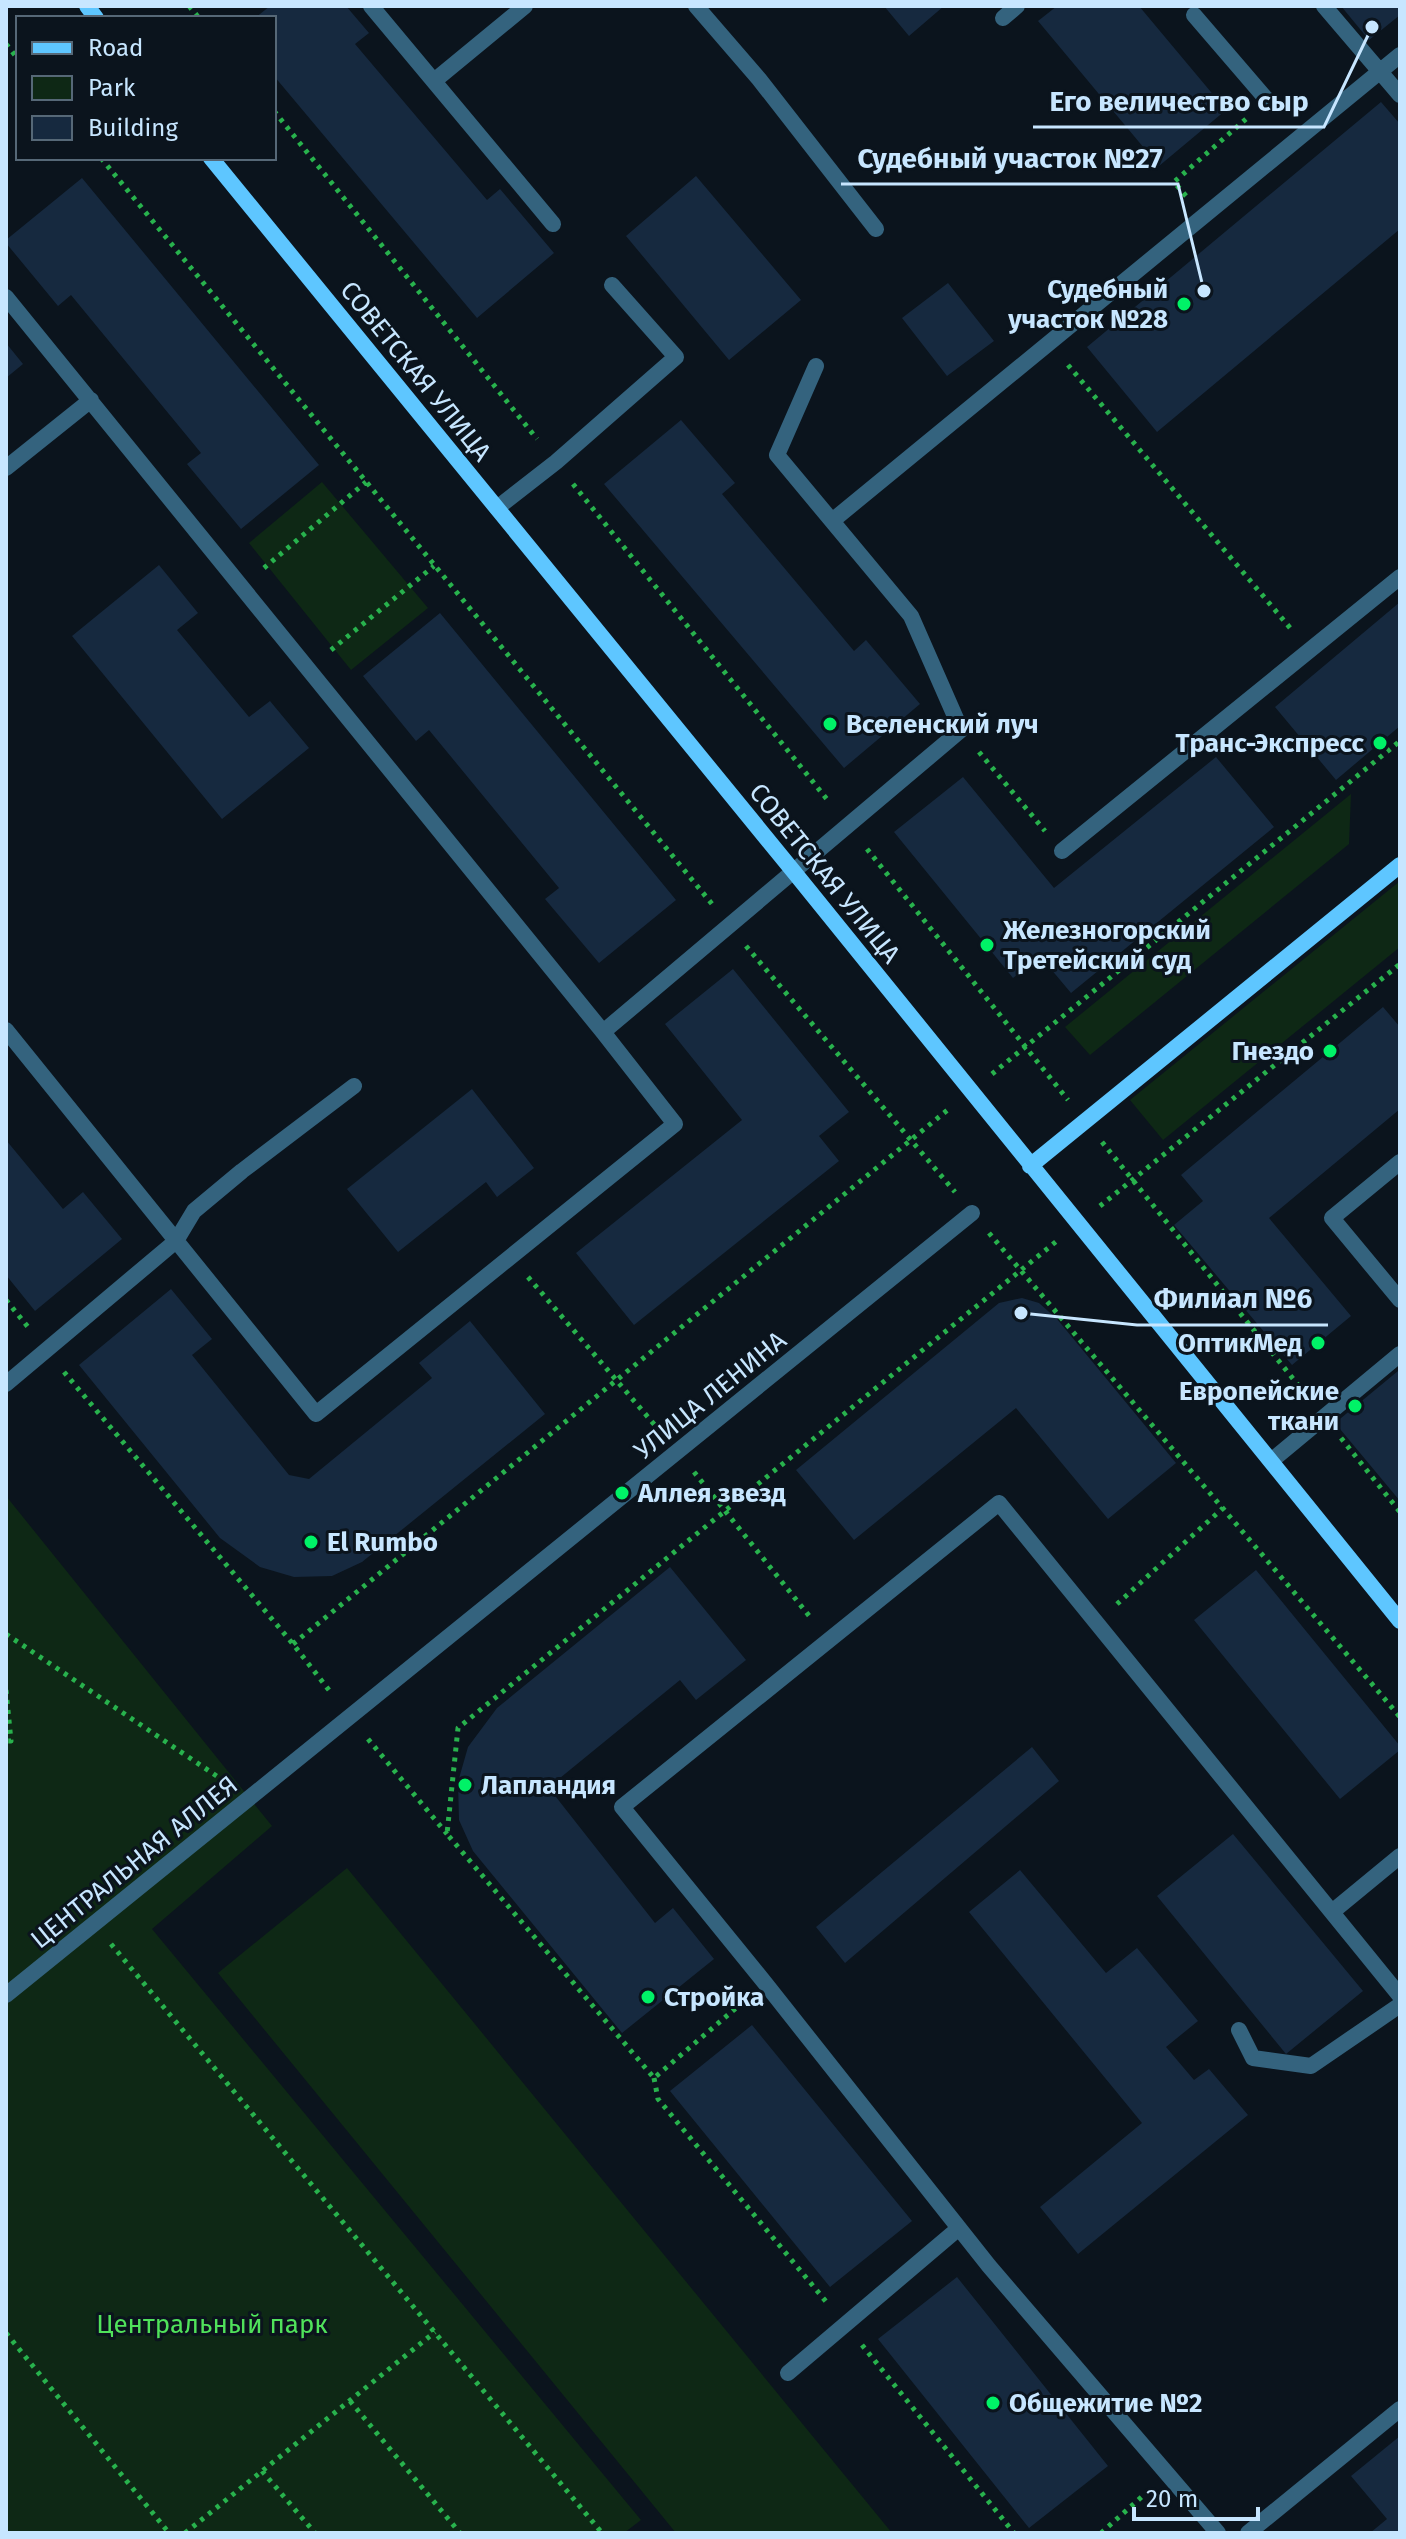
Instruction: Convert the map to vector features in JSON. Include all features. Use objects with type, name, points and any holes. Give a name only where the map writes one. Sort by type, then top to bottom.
[{"type":"main road","name":"СОВЕТСКАЯ УЛИЦА","points":[[213,160],[1400,1621]]},
{"type":"main road","points":[[1030,1166],[1400,865]]},
{"type":"street","points":[[371,6],[553,224]]},
{"type":"street","points":[[434,81],[525,6]]},
{"type":"street","points":[[696,6],[759,79],[876,229]]},
{"type":"street","points":[[1003,18],[1017,6]]},
{"type":"street","points":[[1324,6],[1400,95]]},
{"type":"street","points":[[1195,9],[1268,101]]},
{"type":"street","points":[[832,521],[1400,55]]},
{"type":"street","points":[[497,508],[556,462],[676,357],[612,285]]},
{"type":"street","points":[[6,297],[675,1124],[316,1414],[6,1030]]},
{"type":"street","points":[[603,1032],[961,730],[911,616],[777,455],[816,366]]},
{"type":"street","points":[[6,468],[91,400]]},
{"type":"street","points":[[1062,851],[1400,577]]},
{"type":"street","points":[[6,1384],[176,1241],[194,1211],[354,1086]]},
{"type":"street","points":[[1400,1162],[1332,1218],[1400,1300]]},
{"type":"street","name":"УЛИЦА ЛЕНИНА","points":[[291,1766],[972,1213]]},
{"type":"street","points":[[1271,1461],[1400,1354]]},
{"type":"street","points":[[1218,2533],[959,2228],[622,1807],[999,1503],[1400,1996]]},
{"type":"street","name":"ЦЕНТРАЛЬНАЯ АЛЛЕЯ","points":[[6,1995],[291,1766]]},
{"type":"street","points":[[1332,1912],[1400,1856]]},
{"type":"street","points":[[1239,2030],[1253,2058],[1311,2066],[1400,2005]]},
{"type":"street","points":[[788,2373],[959,2228]]},
{"type":"street","points":[[1248,2533],[1400,2409]]},
{"type":"path","points":[[1203,216],[1174,182],[1268,101]]},
{"type":"path","points":[[1049,343],[1309,650]]},
{"type":"path","points":[[242,586],[366,482]]},
{"type":"path","points":[[308,668],[434,566]]},
{"type":"path","points":[[961,730],[1062,851]]},
{"type":"path","points":[[293,1644],[1400,741]]},
{"type":"path","points":[[447,1834],[458,1728],[1400,964]]},
{"type":"path","points":[[510,1257],[616,1381]]},
{"type":"path","points":[[6,1300],[447,1834],[654,2078],[765,1983]]},
{"type":"path","points":[[1097,1623],[1223,1508]]},
{"type":"path","points":[[725,1511],[828,1639]]},
{"type":"path","points":[[6,1634],[250,1799]]},
{"type":"path","points":[[6,1690],[11,1741],[6,1741]]},
{"type":"path","points":[[135,1973],[602,2533]]},
{"type":"path","points":[[185,2533],[435,2332]]},
{"type":"path","points":[[6,2333],[169,2533]]},
{"type":"path","points":[[350,2401],[460,2533]]},
{"type":"path","points":[[262,2471],[315,2533]]},
{"type":"path","points":[[1101,2533],[1168,2474]]},
{"type":"green space","points":[[322,482],[428,608],[351,670],[249,543]]},
{"type":"green space","points":[[1351,794],[1349,844],[1090,1055],[1065,1027]]},
{"type":"green space","points":[[1400,881],[1400,947],[1163,1140],[1130,1100]]},
{"type":"green space","name":"Центральный парк","points":[[6,1496],[272,1826],[152,1929],[641,2520],[624,2533],[6,2533]]},
{"type":"green space","points":[[347,1868],[892,2533],[676,2533],[218,1973]]},
{"type":"building","points":[[270,6],[346,6],[369,33],[355,44],[487,200],[500,189],[554,253],[477,318],[276,78],[276,16],[258,16]]},
{"type":"building","points":[[884,6],[944,6],[909,36]]},
{"type":"building","points":[[1057,6],[1139,6],[1226,110],[1159,166],[1038,21]]},
{"type":"building","points":[[1341,6],[1400,6],[1400,15],[1369,40]]},
{"type":"building","points":[[1381,102],[1400,124],[1400,229],[1157,432],[1087,347]]},
{"type":"building","points":[[696,176],[801,300],[729,360],[626,236]]},
{"type":"building","points":[[82,178],[319,465],[241,529],[187,464],[201,453],[71,295],[58,306],[6,243]]},
{"type":"building","points":[[948,283],[994,341],[947,376],[902,318]]},
{"type":"building","points":[[6,343],[23,364],[6,378]]},
{"type":"building","points":[[681,420],[735,483],[722,494],[854,651],[866,640],[920,704],[844,768],[604,484]]},
{"type":"building","points":[[159,565],[198,613],[177,630],[249,717],[270,701],[309,748],[222,819],[72,636]]},
{"type":"building","points":[[1400,602],[1400,726],[1336,780],[1275,707]]},
{"type":"building","points":[[440,613],[676,900],[599,963],[545,899],[559,888],[429,730],[416,741],[363,676]]},
{"type":"building","points":[[1216,757],[1274,827],[1071,993],[1040,956],[1013,978],[894,832],[963,777],[1054,888]]},
{"type":"building","points":[[733,969],[849,1112],[819,1136],[839,1161],[634,1325],[576,1253],[742,1120],[665,1024]]},
{"type":"building","points":[[1383,1007],[1400,1027],[1400,1109],[1269,1218],[1351,1316],[1292,1365],[1174,1225],[1203,1201],[1181,1175]]},
{"type":"building","points":[[472,1089],[534,1168],[497,1197],[486,1182],[398,1252],[347,1189]]},
{"type":"building","points":[[6,1140],[63,1209],[83,1192],[122,1239],[35,1311],[6,1275]]},
{"type":"building","points":[[171,1289],[212,1339],[192,1355],[289,1475],[309,1479],[432,1378],[419,1363],[470,1321],[545,1414],[362,1562],[332,1576],[294,1577],[260,1567],[220,1538],[79,1365]]},
{"type":"building","points":[[1022,1298],[1039,1303],[1057,1319],[1176,1463],[1108,1519],[1016,1408],[854,1540],[796,1470],[999,1303]]},
{"type":"building","points":[[1398,1371],[1400,1374],[1400,1501],[1335,1423]]},
{"type":"building","points":[[670,1567],[746,1660],[696,1700],[680,1680],[560,1778],[556,1797],[655,1923],[673,1908],[714,1959],[622,2033],[473,1851],[459,1820],[458,1782],[468,1747],[497,1708]]},
{"type":"building","points":[[1256,1570],[1400,1746],[1400,1750],[1340,1799],[1194,1620]]},
{"type":"building","points":[[1032,1747],[1059,1781],[845,1963],[816,1927]]},
{"type":"building","points":[[1233,1834],[1363,1991],[1286,2054],[1157,1896]]},
{"type":"building","points":[[1020,1870],[1106,1973],[1137,1948],[1198,2021],[1166,2047],[1194,2080],[1209,2069],[1248,2115],[1078,2254],[1040,2207],[1142,2123],[969,1912]]},
{"type":"building","points":[[752,2025],[912,2221],[830,2287],[670,2091]]},
{"type":"building","name":"Общежитие №2","points":[[957,2277],[1108,2466],[1029,2528],[878,2339]]},
{"type":"building","points":[[1400,2436],[1400,2533],[1370,2533],[1387,2519],[1351,2476]]},
{"type":"place","name":"Его величество сыр","points":[[1372,27]]},
{"type":"place","name":"Судебный участок №27","points":[[1204,291]]},
{"type":"place","name":"Судебный участок №28","points":[[1184,304]]},
{"type":"place","name":"Вселенский луч","points":[[830,724]]},
{"type":"place","name":"Транс-Экспресс","points":[[1380,743]]},
{"type":"place","name":"Железногорский Третейский суд","points":[[987,945]]},
{"type":"place","name":"Гнездо","points":[[1330,1051]]},
{"type":"place","name":"Филиал №6","points":[[1021,1313]]},
{"type":"place","name":"ОптикМед","points":[[1318,1343]]},
{"type":"place","name":"Европейские ткани","points":[[1355,1406]]},
{"type":"place","name":"Аллея звезд","points":[[622,1493]]},
{"type":"place","name":"El Rumbo","points":[[311,1542]]},
{"type":"place","name":"Лапландия","points":[[465,1785]]},
{"type":"place","name":"Стройка","points":[[648,1997]]},
{"type":"place","name":"Общежитие №2","points":[[993,2403]]}]
